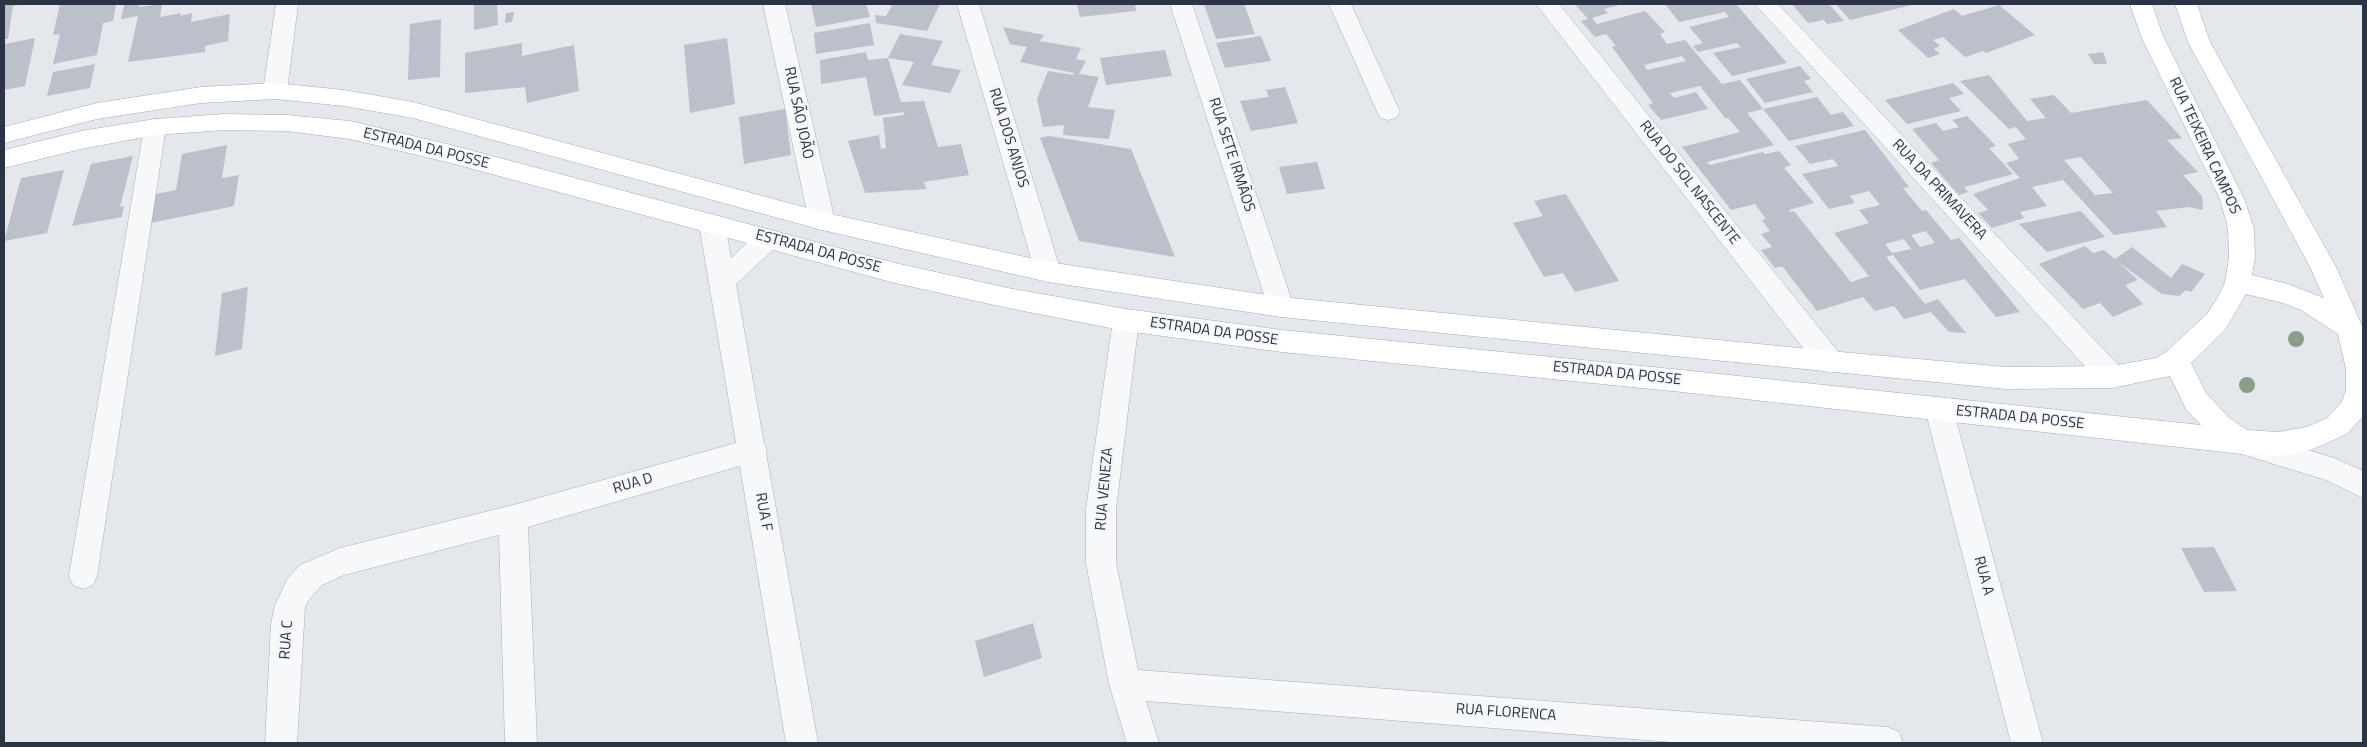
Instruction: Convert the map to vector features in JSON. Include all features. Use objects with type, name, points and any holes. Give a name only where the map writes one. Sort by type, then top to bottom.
[{"type":"main road","name":"RUA TEIXEIRA CAMPOS","points":[[2141,4],[2152,36],[2232,199],[2240,228],[2242,257],[2238,282],[2229,302],[2216,322],[2176,360]]},
{"type":"main road","points":[[2186,4],[2198,42],[2323,268],[2357,338]]},
{"type":"main road","name":"ESTRADA DA POSSE","points":[[4,135],[97,111],[200,95],[275,91],[344,98],[413,110],[489,129],[653,176],[822,221],[1048,272],[1281,307],[2006,378],[2066,379],[2112,377],[2160,368],[2176,360]]},
{"type":"main road","name":"ESTRADA DA POSSE","points":[[4,159],[82,140],[155,128],[225,122],[286,123],[350,130],[451,154],[895,273],[1008,298],[1126,320],[1282,341],[1682,380],[2242,442],[2278,444],[2311,438],[2337,426],[2352,410],[2360,391],[2357,338]]},
{"type":"main road","points":[[2238,282],[2263,286],[2310,303],[2357,338]]},
{"type":"main road","points":[[2176,360],[2196,401],[2218,425],[2242,442]]},
{"type":"street","points":[[275,91],[287,4]]},
{"type":"street","name":"RUA SÃO JOÃO","points":[[774,4],[822,221]]},
{"type":"street","name":"RUA DOS ANJOS","points":[[968,4],[1048,272]]},
{"type":"street","name":"RUA SETE IRMÃOS","points":[[1181,4],[1281,307]]},
{"type":"street","points":[[1340,4],[1388,112]]},
{"type":"street","name":"RUA DO SOL NASCENTE","points":[[1547,4],[1830,362]]},
{"type":"street","name":"RUA DA PRIMAVERA","points":[[1766,4],[2112,377]]},
{"type":"street","name":"RUA F","points":[[712,224],[802,743]]},
{"type":"street","points":[[722,281],[768,239]]},
{"type":"street","name":"RUA VENEZA","points":[[1126,320],[1100,509],[1101,563],[1125,684],[1144,743]]},
{"type":"street","name":"RUA A","points":[[1939,409],[2027,743]]},
{"type":"street","points":[[2242,442],[2334,470],[2363,484]]},
{"type":"street","name":"RUA D","points":[[340,562],[513,518],[752,450]]},
{"type":"street","points":[[513,518],[521,743]]},
{"type":"street","name":"RUA C","points":[[281,743],[287,624],[290,605],[299,588],[311,575],[340,562]]},
{"type":"street","name":"RUA FLORENCA","points":[[1125,684],[1888,743]]},
{"type":"lane","points":[[83,576],[155,128]]},
{"type":"building","points":[[4,4],[20,5],[13,6],[8,39],[4,39]]},
{"type":"building","points":[[60,4],[116,4],[113,21],[103,23],[97,55],[53,64],[60,34],[53,35]]},
{"type":"building","points":[[140,4],[139,7],[162,4],[160,17],[192,13],[191,22],[230,14],[228,41],[205,46],[205,52],[128,62],[138,16],[121,19],[124,5]]},
{"type":"building","points":[[474,4],[497,4],[498,25],[474,30]]},
{"type":"building","points":[[811,4],[866,4],[870,17],[816,27]]},
{"type":"building","points":[[893,4],[940,4],[927,31],[876,23],[875,15],[886,16]]},
{"type":"building","points":[[1077,4],[1135,4],[1136,11],[1080,17]]},
{"type":"building","points":[[1204,4],[1244,4],[1255,34],[1216,39]]},
{"type":"building","points":[[1575,4],[1623,4],[1604,9],[1608,13],[1592,18],[1597,24],[1645,11],[1665,32],[1660,34],[1667,44],[1685,40],[1722,84],[1740,80],[1763,109],[1747,113],[1774,145],[1707,162],[1710,165],[1763,152],[1765,154],[1779,151],[1791,165],[1784,168],[1814,203],[1789,210],[1790,212],[1794,211],[1851,282],[1869,276],[1834,233],[1869,223],[1859,210],[1880,205],[1869,191],[1850,196],[1855,203],[1829,209],[1802,174],[1838,166],[1833,159],[1810,164],[1795,146],[1865,130],[1909,187],[1903,188],[1922,211],[1926,210],[1951,240],[1959,238],[2020,312],[1996,317],[1965,279],[1920,290],[1893,255],[1886,257],[1925,304],[1938,299],[1966,333],[1949,332],[1931,312],[1904,319],[1894,306],[1875,311],[1863,297],[1817,311],[1782,266],[1775,268],[1761,250],[1772,247],[1761,234],[1770,231],[1762,220],[1766,219],[1755,204],[1731,210],[1682,147],[1740,132],[1728,118],[1725,118],[1700,86],[1670,93],[1674,98],[1696,92],[1708,109],[1661,120],[1648,105],[1653,103],[1612,47],[1616,46],[1606,34],[1595,37],[1581,21],[1588,19]],"holes":[[[1682,56],[1686,61],[1647,70],[1644,65]],[[1926,231],[1935,243],[1920,247],[1911,235]],[[1904,239],[1911,249],[1892,253],[1885,244]]]},
{"type":"building","points":[[1665,4],[1736,4],[1787,63],[1732,76],[1713,53],[1741,47],[1737,43],[1698,52],[1693,46],[1703,43],[1689,27],[1729,17],[1725,12],[1679,22]]},
{"type":"building","points":[[1792,4],[1829,4],[1844,21],[1827,24],[1824,20],[1808,23]]},
{"type":"building","points":[[1836,4],[1916,4],[1850,20]]},
{"type":"building","points":[[1999,5],[2035,35],[1986,53],[1983,51],[1965,57],[1943,37],[1933,40],[1940,46],[1934,49],[1940,54],[1928,58],[1898,30],[1954,9],[1962,16]]},
{"type":"building","points":[[514,12],[512,22],[505,23],[506,13]]},
{"type":"building","points":[[441,19],[440,77],[408,80],[410,24]]},
{"type":"building","points":[[870,23],[874,45],[816,54],[814,33]]},
{"type":"building","points":[[1003,27],[1044,35],[1040,41],[1081,48],[1076,59],[1086,61],[1079,74],[1099,77],[1088,107],[1115,110],[1109,139],[1063,135],[1064,125],[1043,127],[1037,99],[1048,71],[1073,75],[1074,73],[1020,62],[1027,47],[1010,44]]},
{"type":"building","points":[[900,34],[943,41],[931,65],[961,70],[950,93],[902,85],[914,62],[888,58]]},
{"type":"building","points":[[1261,36],[1271,61],[1225,68],[1216,43]]},
{"type":"building","points":[[35,38],[25,86],[4,90],[4,44]]},
{"type":"building","points":[[727,38],[735,104],[690,113],[684,45]]},
{"type":"building","points":[[522,43],[522,56],[574,45],[579,91],[527,103],[525,87],[465,93],[465,53]]},
{"type":"building","points":[[1165,50],[1172,76],[1106,85],[1100,58]]},
{"type":"building","points":[[866,52],[868,60],[888,58],[901,102],[924,101],[938,147],[961,144],[969,175],[924,182],[926,189],[865,193],[848,141],[879,135],[881,149],[886,148],[883,118],[905,115],[903,112],[874,116],[866,77],[821,84],[820,60]]},
{"type":"building","points":[[2103,52],[2107,64],[2094,64],[2088,54]]},
{"type":"building","points":[[95,64],[90,88],[47,96],[53,72]]},
{"type":"building","points":[[1800,66],[1811,79],[1804,81],[1813,92],[1765,103],[1746,79]]},
{"type":"building","points":[[1989,75],[2027,121],[2046,118],[2030,99],[2054,95],[2071,113],[2147,100],[2182,138],[2167,140],[2198,172],[2183,175],[2202,196],[2203,210],[2189,207],[2156,211],[2167,227],[2114,235],[2063,180],[2032,187],[2047,206],[2020,212],[2024,218],[1992,228],[1978,213],[1988,210],[1973,194],[2020,178],[2006,163],[2019,159],[2008,144],[2026,139],[2016,127],[2009,129],[1960,81]],"holes":[[[2081,157],[2113,193],[2095,195],[2064,160]]]},
{"type":"building","points":[[1953,83],[1964,94],[1949,98],[1961,111],[1907,124],[1885,100]]},
{"type":"building","points":[[1285,87],[1298,123],[1251,131],[1240,101],[1269,97],[1266,90]]},
{"type":"building","points":[[1817,97],[1831,115],[1843,112],[1854,126],[1789,141],[1763,109]]},
{"type":"building","points":[[785,109],[791,155],[744,164],[739,117]]},
{"type":"building","points":[[1967,116],[1996,146],[1989,148],[2013,174],[1964,187],[1968,192],[1959,195],[1931,163],[1939,160],[1912,129],[1936,123],[1943,131],[1959,127],[1952,120]]},
{"type":"building","points":[[1049,136],[1131,149],[1175,257],[1079,241],[1040,138]]},
{"type":"building","points":[[227,145],[222,178],[239,175],[234,206],[146,224],[151,195],[176,190],[182,154]]},
{"type":"building","points":[[133,156],[120,207],[124,206],[122,217],[72,226],[91,164]]},
{"type":"building","points":[[1317,162],[1325,189],[1287,194],[1279,167]]},
{"type":"building","points":[[64,170],[47,233],[4,241],[21,178]]},
{"type":"building","points":[[1566,194],[1619,281],[1575,292],[1563,273],[1544,277],[1513,223],[1543,216],[1534,201]]},
{"type":"building","points":[[2081,211],[2105,237],[2047,252],[2019,224]]},
{"type":"building","points":[[2085,246],[2093,253],[2104,250],[2115,259],[2132,247],[2171,278],[2182,264],[2205,274],[2191,292],[2186,290],[2179,296],[2162,294],[2117,261],[2138,280],[2125,285],[2143,304],[2113,317],[2100,303],[2083,309],[2039,264]]},
{"type":"building","points":[[248,287],[242,349],[215,356],[222,293]]},
{"type":"building","points":[[2214,547],[2237,591],[2204,592],[2181,548]]},
{"type":"building","points":[[1033,623],[1042,658],[984,677],[975,641]]}]
